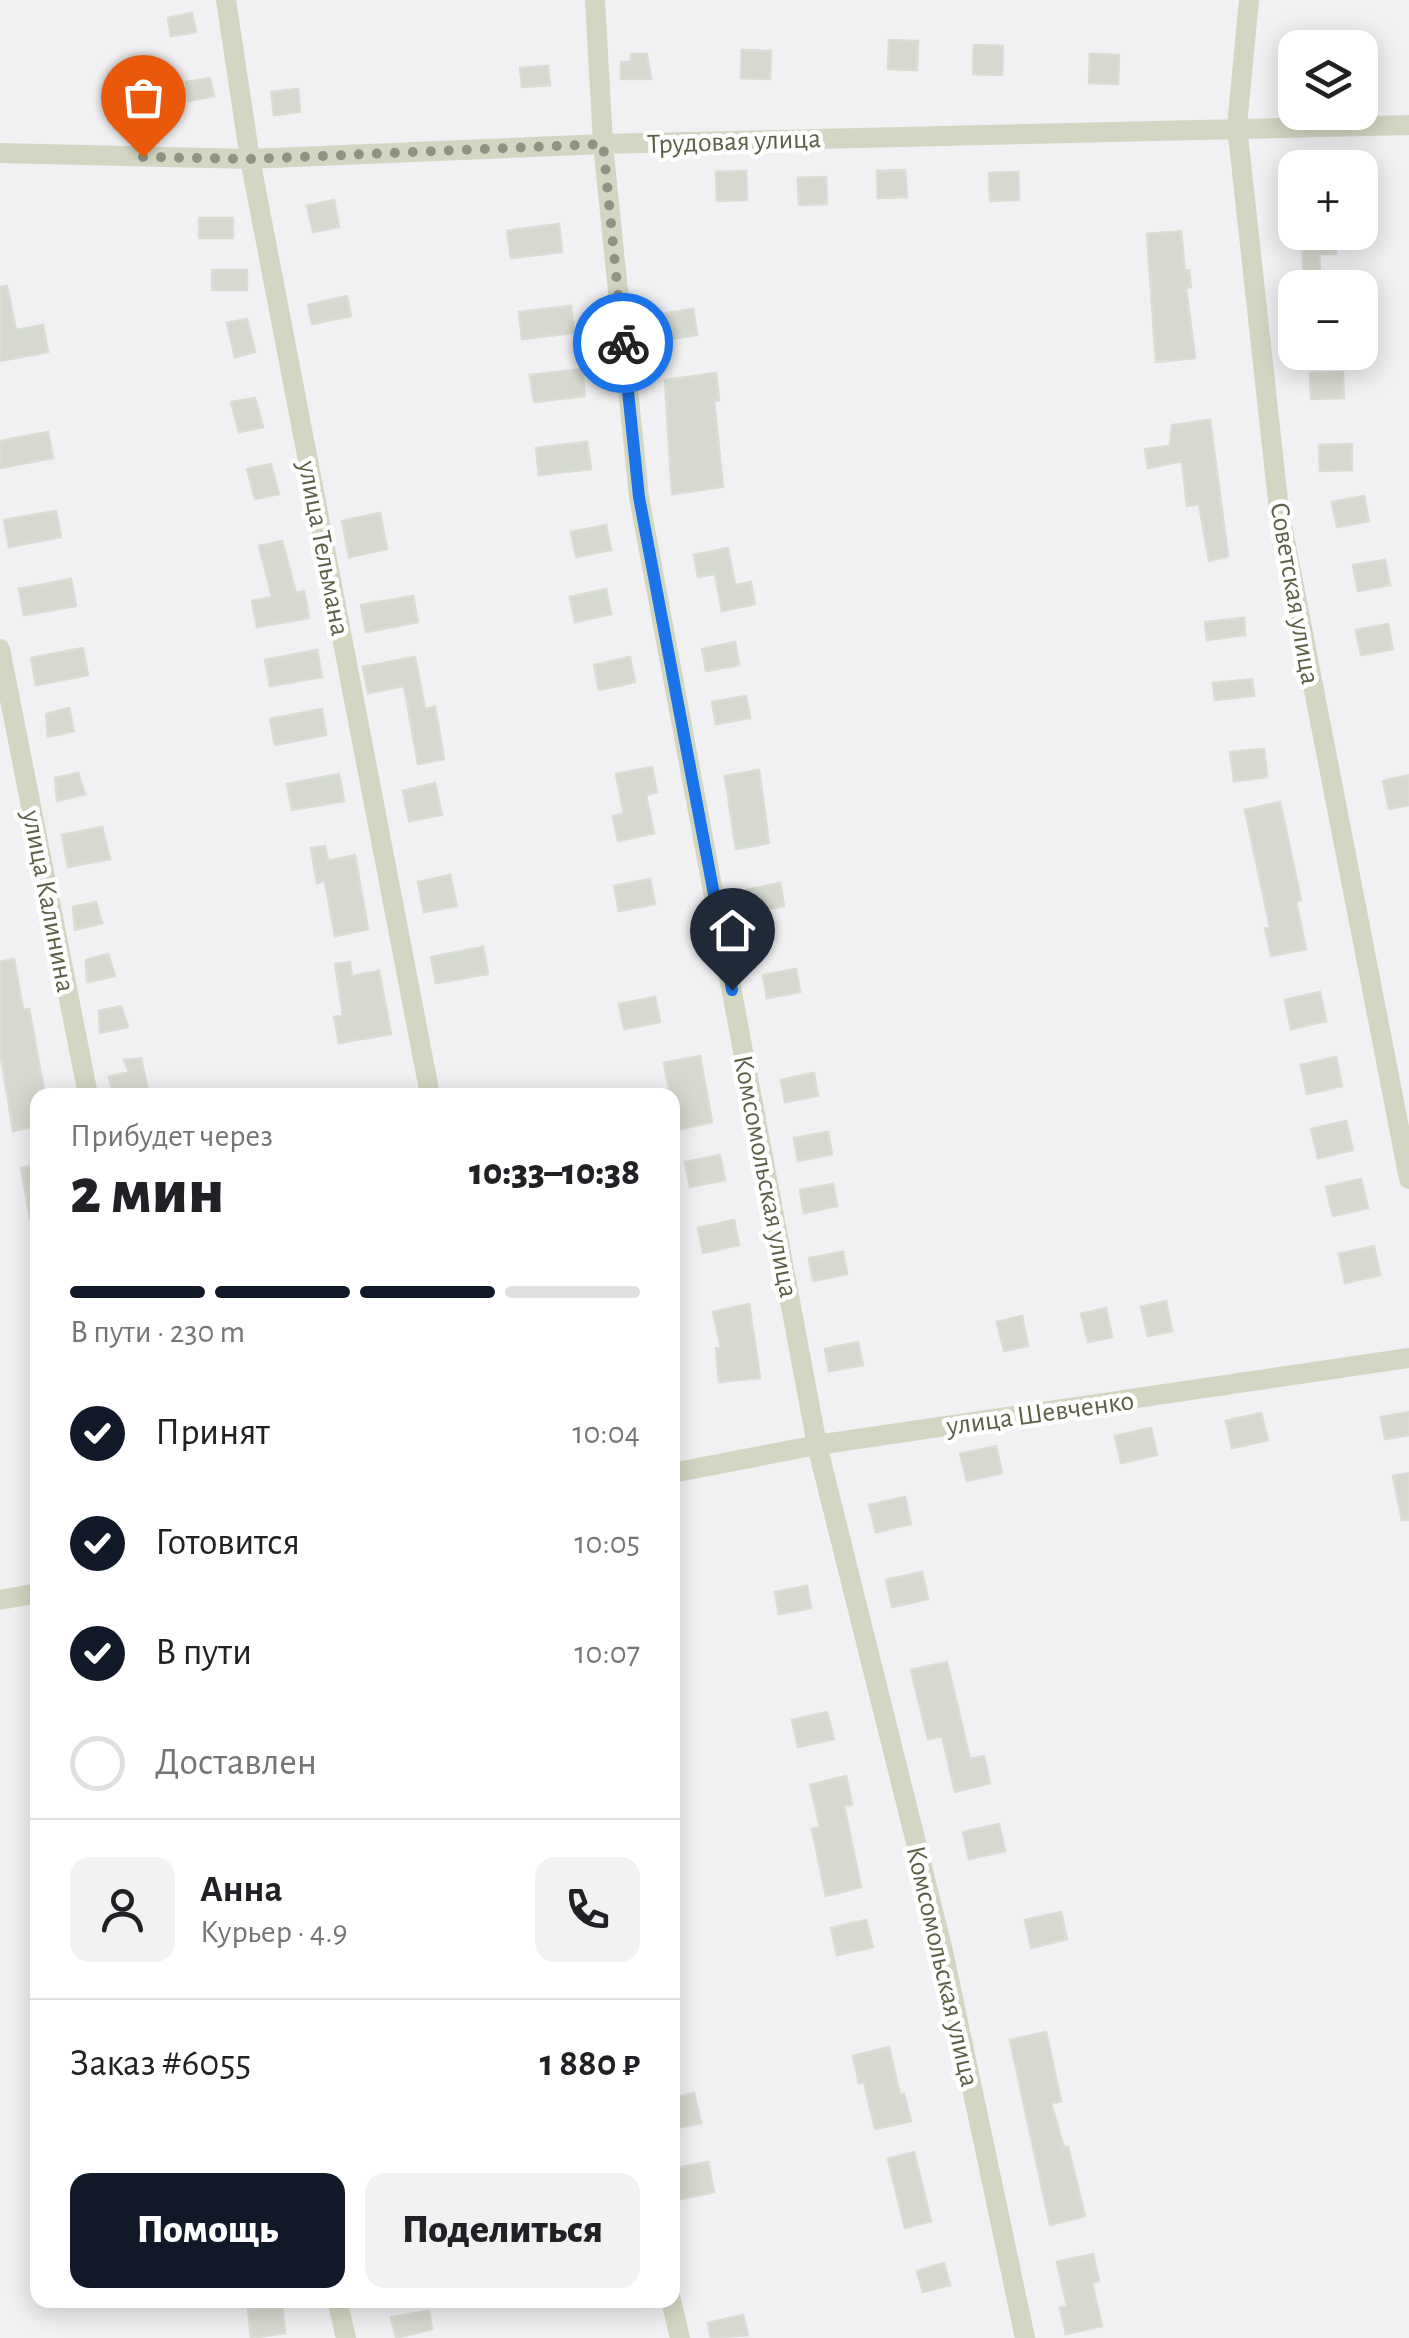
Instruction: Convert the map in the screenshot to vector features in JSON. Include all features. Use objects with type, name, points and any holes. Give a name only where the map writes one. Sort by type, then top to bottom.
[{"type":"street","name":"улица Тельмана","points":[[226,0],[250,159],[429,1088]]},
{"type":"street","name":"Комсомольская улица","points":[[595,0],[603,144],[639,497],[817,1445],[944,1950],[1024,2338]]},
{"type":"street","name":"Советская улица","points":[[1249,0],[1237,126],[1280,510],[1409,1180]]},
{"type":"street","name":"Трудовая улица","points":[[0,154],[250,159],[603,144],[1409,124]]},
{"type":"street","name":"улица Калинина","points":[[0,649],[87,1088]]},
{"type":"street","name":"улица Шевченко","points":[[680,1471],[817,1445],[1409,1358]]},
{"type":"street","points":[[0,1600],[30,1594]]},
{"type":"street","points":[[339,2308],[346,2338]]},
{"type":"street","points":[[673,2308],[680,2338]]},
{"type":"building","points":[[192,13],[196,32],[171,36],[168,18]]},
{"type":"building","points":[[889,40],[918,41],[917,70],[888,69]]},
{"type":"building","points":[[974,45],[1003,46],[1002,75],[973,74]]},
{"type":"building","points":[[742,50],[771,51],[770,79],[741,78]]},
{"type":"building","points":[[631,54],[647,54],[651,79],[621,79],[621,62],[631,62]]},
{"type":"building","points":[[1090,54],[1119,55],[1118,84],[1089,83]]},
{"type":"building","points":[[548,66],[550,85],[522,87],[520,68]]},
{"type":"building","points":[[210,78],[214,96],[189,101],[186,82]]},
{"type":"building","points":[[298,89],[300,112],[274,115],[271,92]]},
{"type":"building","points":[[905,170],[907,197],[878,198],[877,171]]},
{"type":"building","points":[[746,171],[747,200],[717,201],[716,172]]},
{"type":"building","points":[[1018,172],[1019,200],[990,201],[989,173]]},
{"type":"building","points":[[826,177],[827,204],[799,205],[798,178]]},
{"type":"building","points":[[334,200],[339,227],[313,232],[307,206]]},
{"type":"building","points":[[199,218],[233,218],[233,238],[199,238]]},
{"type":"building","points":[[559,224],[562,252],[511,258],[507,231]]},
{"type":"building","points":[[1181,231],[1185,271],[1189,270],[1191,287],[1186,288],[1195,358],[1156,362],[1147,234]]},
{"type":"building","points":[[1303,250],[1336,250],[1336,254],[1319,254],[1320,270],[1303,270]]},
{"type":"building","points":[[212,270],[247,270],[247,290],[212,290]]},
{"type":"building","points":[[7,286],[16,330],[43,325],[48,352],[0,361],[0,287]]},
{"type":"building","points":[[347,296],[351,316],[312,324],[308,305]]},
{"type":"building","points":[[571,306],[574,333],[522,339],[519,312]]},
{"type":"building","points":[[693,309],[697,335],[664,340],[661,314]]},
{"type":"building","points":[[247,319],[255,352],[235,357],[227,323]]},
{"type":"building","points":[[582,369],[585,396],[534,402],[530,375]]},
{"type":"building","points":[[1343,372],[1344,398],[1311,399],[1310,373]]},
{"type":"building","points":[[716,373],[719,400],[714,401],[723,487],[672,494],[665,380]]},
{"type":"building","points":[[255,398],[263,427],[239,432],[231,402]]},
{"type":"building","points":[[1210,420],[1228,556],[1209,561],[1199,504],[1187,506],[1182,461],[1148,468],[1145,449],[1170,446],[1172,425]]},
{"type":"building","points":[[48,432],[53,458],[0,468],[0,441]]},
{"type":"building","points":[[587,442],[591,469],[539,475],[536,448]]},
{"type":"building","points":[[1352,444],[1352,470],[1320,471],[1319,445]]},
{"type":"building","points":[[271,464],[279,494],[255,499],[247,469]]},
{"type":"building","points":[[1364,496],[1369,521],[1337,527],[1332,502]]},
{"type":"building","points":[[56,511],[61,537],[9,547],[4,520]]},
{"type":"building","points":[[380,513],[387,549],[349,557],[342,521]]},
{"type":"building","points":[[606,525],[611,550],[576,557],[571,532]]},
{"type":"building","points":[[282,541],[296,593],[304,591],[309,618],[257,627],[252,601],[272,597],[259,546]]},
{"type":"building","points":[[728,548],[735,585],[751,582],[755,604],[722,611],[715,574],[698,577],[694,555]]},
{"type":"building","points":[[1385,560],[1390,585],[1358,591],[1353,565]]},
{"type":"building","points":[[71,579],[76,606],[24,615],[19,589]]},
{"type":"building","points":[[606,589],[611,614],[575,622],[570,597]]},
{"type":"building","points":[[413,596],[418,622],[366,632],[361,605]]},
{"type":"building","points":[[1244,618],[1245,635],[1207,640],[1205,622]]},
{"type":"building","points":[[1388,624],[1393,649],[1361,655],[1356,630]]},
{"type":"building","points":[[735,642],[739,665],[706,671],[702,649]]},
{"type":"building","points":[[83,648],[88,675],[36,685],[31,658]]},
{"type":"building","points":[[317,650],[322,677],[270,686],[265,660]]},
{"type":"building","points":[[415,657],[425,709],[435,707],[444,759],[418,764],[404,686],[368,693],[363,667]]},
{"type":"building","points":[[630,657],[635,682],[599,690],[594,665]]},
{"type":"building","points":[[1252,679],[1254,696],[1215,700],[1213,683]]},
{"type":"building","points":[[746,696],[750,718],[716,724],[712,702]]},
{"type":"building","points":[[69,708],[74,731],[48,737],[46,714]]},
{"type":"building","points":[[322,709],[326,735],[275,745],[270,719]]},
{"type":"building","points":[[1264,749],[1267,777],[1234,781],[1230,752]]},
{"type":"building","points":[[652,767],[657,792],[646,795],[654,833],[618,841],[613,816],[624,814],[616,774]]},
{"type":"building","points":[[759,770],[769,843],[736,849],[725,776]]},
{"type":"building","points":[[78,773],[85,794],[57,801],[55,778]]},
{"type":"building","points":[[339,774],[344,801],[292,810],[287,784]]},
{"type":"building","points":[[1409,775],[1409,805],[1389,809],[1383,781]]},
{"type":"building","points":[[435,783],[442,815],[409,821],[403,791]]},
{"type":"building","points":[[1280,802],[1301,900],[1296,901],[1306,949],[1271,956],[1265,928],[1270,927],[1245,810]]},
{"type":"building","points":[[102,827],[110,859],[68,867],[62,835]]},
{"type":"building","points":[[325,846],[328,861],[355,855],[368,929],[335,936],[325,881],[317,883],[311,848]]},
{"type":"building","points":[[450,875],[457,906],[424,912],[418,882]]},
{"type":"building","points":[[650,879],[655,904],[619,911],[614,886]]},
{"type":"building","points":[[780,883],[784,906],[750,912],[746,890]]},
{"type":"building","points":[[96,902],[102,923],[75,930],[73,907]]},
{"type":"building","points":[[483,947],[488,974],[436,983],[431,957]]},
{"type":"building","points":[[108,954],[115,976],[87,982],[86,960]]},
{"type":"building","points":[[14,959],[23,1010],[29,1009],[44,1088],[30,1088],[30,1128],[13,1131],[0,1051],[0,962]]},
{"type":"building","points":[[350,962],[352,976],[379,971],[391,1034],[339,1043],[334,1017],[343,1015],[335,964]]},
{"type":"building","points":[[796,969],[800,992],[767,998],[763,975]]},
{"type":"building","points":[[1320,992],[1326,1021],[1291,1029],[1285,1000]]},
{"type":"building","points":[[655,997],[660,1022],[624,1029],[619,1004]]},
{"type":"building","points":[[121,1006],[128,1027],[100,1033],[99,1011]]},
{"type":"building","points":[[700,1056],[712,1122],[680,1129],[680,1088],[669,1088],[664,1063]]},
{"type":"building","points":[[1336,1057],[1342,1086],[1307,1094],[1301,1065]]},
{"type":"building","points":[[141,1058],[147,1088],[112,1088],[109,1077],[129,1072],[124,1060]]},
{"type":"building","points":[[814,1073],[818,1096],[785,1102],[781,1080]]},
{"type":"building","points":[[1346,1121],[1353,1150],[1318,1158],[1311,1129]]},
{"type":"building","points":[[828,1132],[832,1154],[798,1161],[794,1138]]},
{"type":"building","points":[[720,1155],[725,1180],[690,1187],[685,1162]]},
{"type":"building","points":[[30,1166],[30,1218],[21,1168]]},
{"type":"building","points":[[1361,1179],[1368,1208],[1333,1216],[1326,1187]]},
{"type":"building","points":[[833,1184],[837,1206],[804,1213],[800,1190]]},
{"type":"building","points":[[734,1220],[739,1245],[703,1253],[698,1228]]},
{"type":"building","points":[[1374,1246],[1380,1275],[1345,1283],[1339,1254]]},
{"type":"building","points":[[843,1252],[847,1274],[813,1281],[809,1258]]},
{"type":"building","points":[[1166,1301],[1172,1331],[1148,1336],[1141,1307]]},
{"type":"building","points":[[749,1304],[760,1378],[719,1382],[716,1348],[721,1347],[713,1312]]},
{"type":"building","points":[[1106,1308],[1112,1337],[1088,1342],[1081,1314]]},
{"type":"building","points":[[1022,1316],[1028,1346],[1004,1351],[997,1322]]},
{"type":"building","points":[[858,1342],[863,1365],[829,1371],[825,1349]]},
{"type":"building","points":[[1409,1412],[1409,1435],[1385,1439],[1381,1417]]},
{"type":"building","points":[[1261,1413],[1268,1440],[1232,1448],[1226,1421]]},
{"type":"building","points":[[1151,1428],[1157,1455],[1121,1463],[1115,1436]]},
{"type":"building","points":[[996,1446],[1002,1473],[967,1481],[960,1454]]},
{"type":"building","points":[[1409,1473],[1409,1520],[1402,1520],[1393,1476]]},
{"type":"building","points":[[905,1497],[911,1524],[876,1532],[869,1505]]},
{"type":"building","points":[[922,1572],[928,1599],[892,1607],[886,1580]]},
{"type":"building","points":[[807,1586],[811,1608],[779,1614],[775,1592]]},
{"type":"building","points":[[947,1662],[970,1759],[984,1756],[990,1783],[955,1792],[942,1736],[928,1739],[911,1670]]},
{"type":"building","points":[[827,1712],[834,1739],[798,1747],[792,1720]]},
{"type":"building","points":[[846,1776],[852,1804],[844,1806],[861,1887],[826,1896],[812,1829],[820,1827],[810,1785]]},
{"type":"building","points":[[999,1824],[1005,1851],[969,1859],[963,1832]]},
{"type":"building","points":[[1061,1912],[1067,1939],[1031,1948],[1025,1920]]},
{"type":"building","points":[[866,1920],[873,1947],[837,1955],[831,1928]]},
{"type":"building","points":[[1046,2032],[1061,2101],[1051,2103],[1064,2148],[1068,2147],[1085,2216],[1050,2225],[1010,2040]]},
{"type":"building","points":[[889,2047],[900,2095],[904,2094],[911,2121],[875,2129],[864,2082],[859,2083],[853,2056]]},
{"type":"building","points":[[694,2093],[701,2123],[680,2127],[680,2096]]},
{"type":"building","points":[[914,2152],[931,2221],[905,2228],[888,2159]]},
{"type":"building","points":[[708,2162],[714,2192],[680,2199],[680,2167]]},
{"type":"building","points":[[1093,2254],[1099,2281],[1092,2283],[1102,2326],[1066,2334],[1060,2308],[1067,2306],[1057,2262]]},
{"type":"building","points":[[944,2263],[950,2285],[923,2292],[917,2271]]},
{"type":"building","points":[[282,2308],[285,2333],[251,2338],[248,2309]]},
{"type":"building","points":[[429,2311],[432,2329],[396,2338],[391,2317]]},
{"type":"building","points":[[743,2315],[748,2335],[711,2338],[708,2323]]},
{"type":"way so far","points":[[143,157],[250,159],[603,144],[623,343]]},
{"type":"route","points":[[623,343],[639,497],[732,990]]}]
